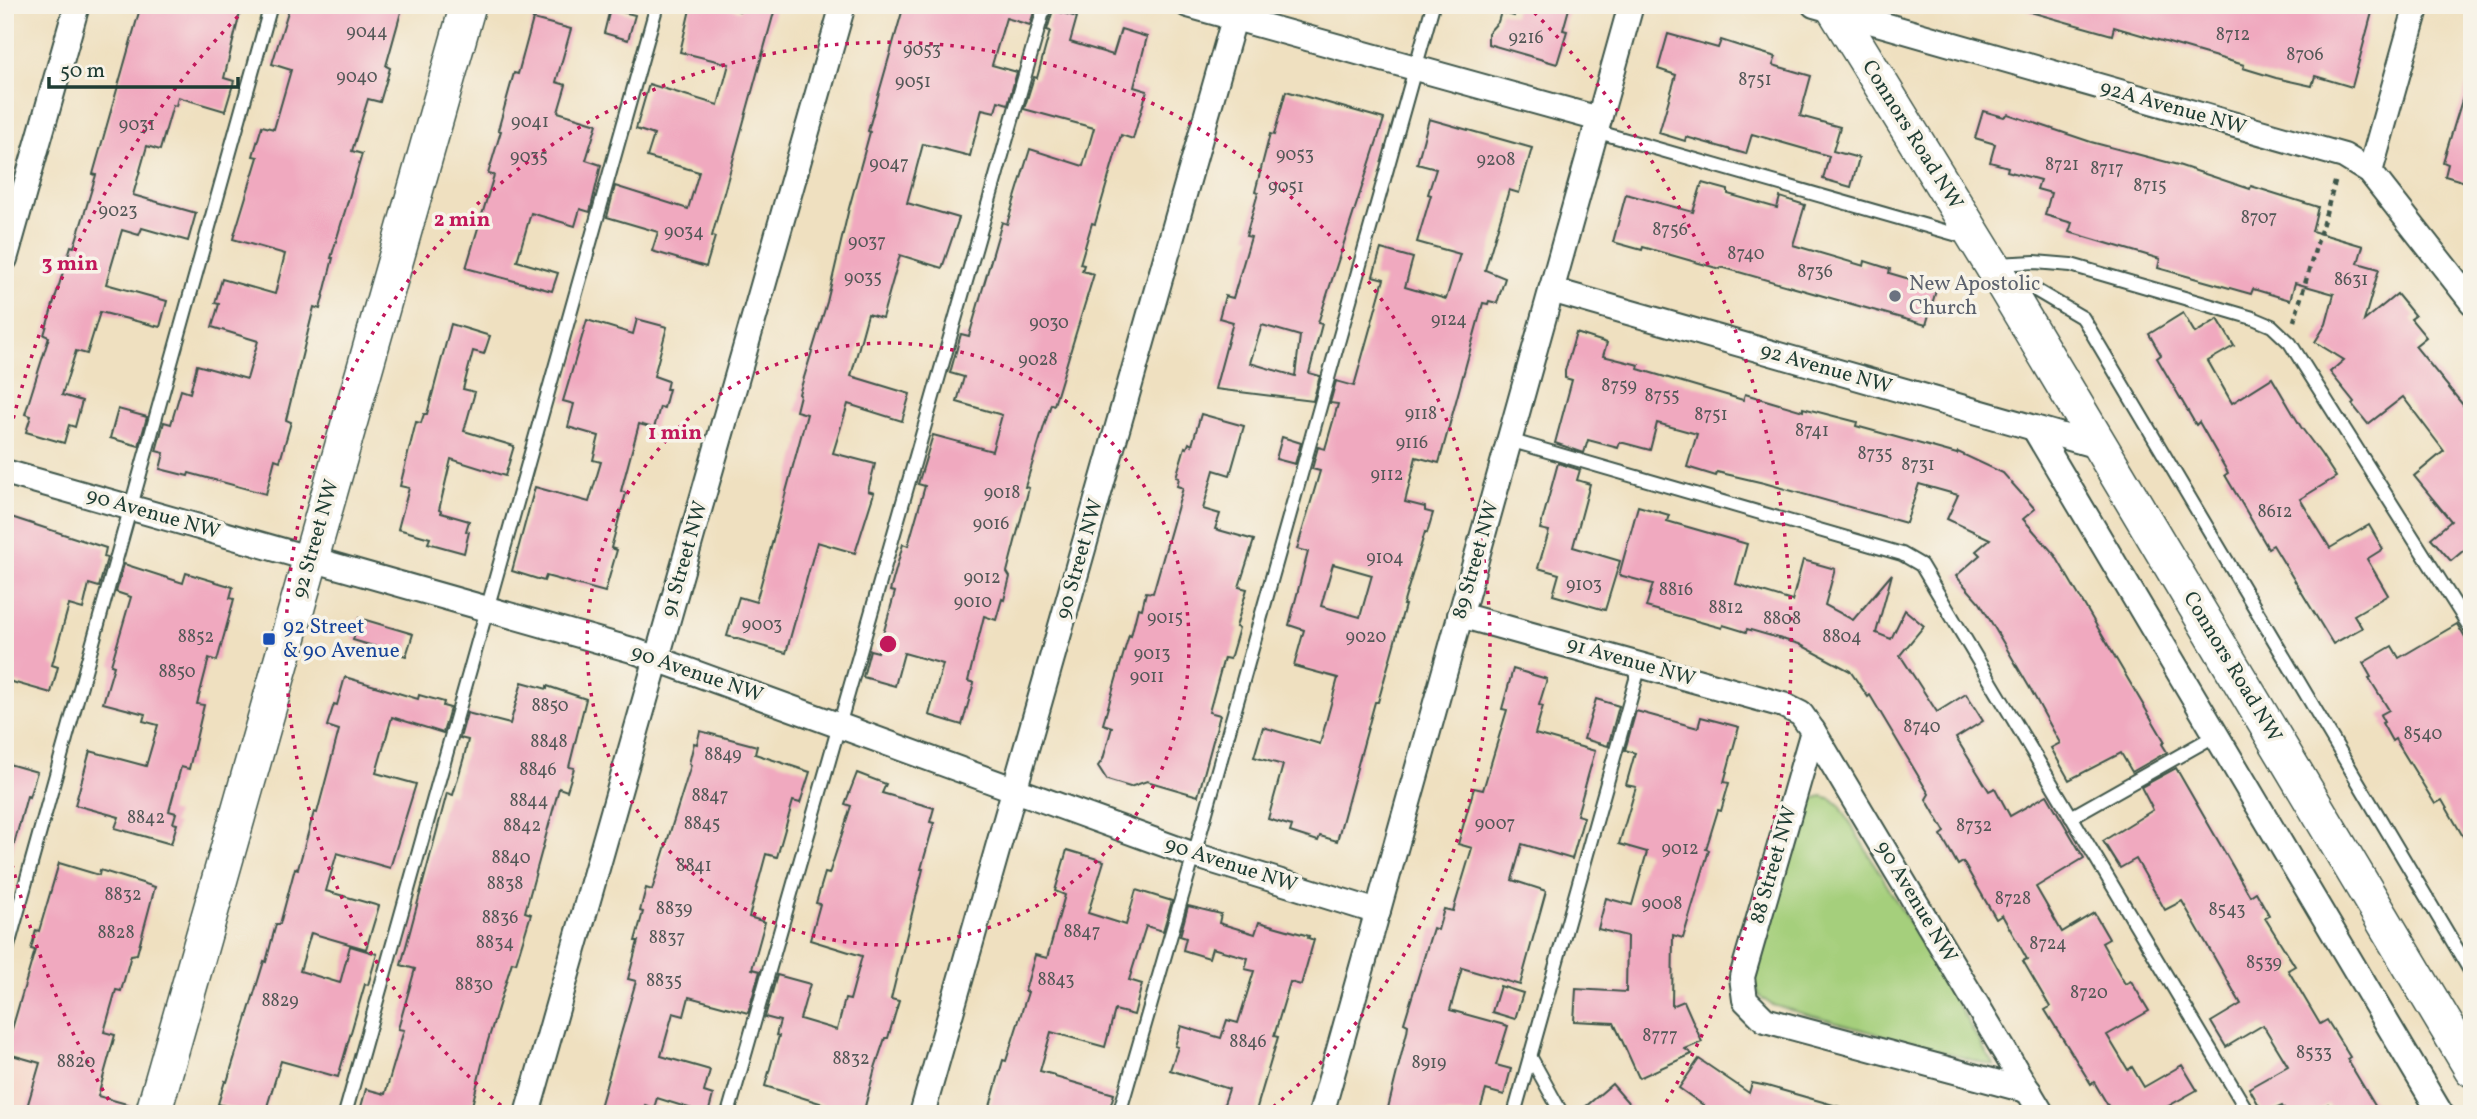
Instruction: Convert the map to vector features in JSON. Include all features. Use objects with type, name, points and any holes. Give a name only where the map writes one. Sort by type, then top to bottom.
[{"type":"main road","name":"92 Street NW","points":[[153,1114],[468,5]]},
{"type":"main road","name":"Connors Road NW","points":[[1827,7],[1984,252],[2472,1069]]},
{"type":"street","points":[[5,259],[77,5]]},
{"type":"street","name":"91 Street NW","points":[[527,1114],[843,5]]},
{"type":"street","points":[[1188,5],[1236,12],[1597,125]]},
{"type":"street","name":"89 Street NW","points":[[1321,1114],[1631,5]]},
{"type":"street","points":[[2370,172],[2417,5]]},
{"type":"street","name":"92A Avenue NW","points":[[1827,7],[2344,156],[2370,172],[2472,302]]},
{"type":"street","name":"90 Street NW","points":[[922,1114],[1236,12]]},
{"type":"street","name":"92 Avenue NW","points":[[1551,290],[2101,447]]},
{"type":"street","points":[[2034,428],[2441,1114]]},
{"type":"street","name":"90 Avenue NW","points":[[5,472],[657,659],[1194,855],[1378,912]]},
{"type":"street","name":"91 Avenue NW","points":[[1460,615],[1783,705],[1807,723]]},
{"type":"street","name":"90 Avenue NW","points":[[1807,723],[2042,1114]]},
{"type":"street","name":"88 Street NW","points":[[1807,723],[1742,977],[1745,1000],[1765,1020],[2029,1091]]},
{"type":"lane","points":[[5,957],[271,5]]},
{"type":"lane","points":[[345,1114],[657,5]]},
{"type":"lane","points":[[728,1114],[1045,5]]},
{"type":"lane","points":[[1119,1114],[1433,5]]},
{"type":"lane","points":[[1597,125],[1984,252],[2035,262],[2071,265],[2216,306],[2272,326],[2290,343],[2472,631]]},
{"type":"lane","name":"Connors Road NW","points":[[1984,252],[2082,318],[2469,969]]},
{"type":"lane","points":[[1509,440],[1902,554],[1921,565],[2249,1114]]},
{"type":"lane","points":[[1514,1114],[1640,665]]},
{"type":"lane","points":[[2071,817],[2216,735]]},
{"type":"lane","points":[[1530,1056],[1562,1114]]},
{"type":"shaded area","points":[[5,1057],[121,1091],[114,1114],[5,1114]]},
{"type":"green space","points":[[1822,796],[1832,799],[1840,806],[1994,1066],[1772,1005],[1759,996],[1754,981],[1805,806],[1812,799]]},
{"type":"building","points":[[141,5],[242,5],[224,78],[234,81],[225,111],[178,97],[176,106],[173,105],[160,150],[147,146],[133,195],[196,213],[188,241],[142,228],[139,235],[122,230],[106,284],[167,301],[160,327],[100,312],[87,354],[76,351],[62,395],[82,401],[75,427],[69,425],[64,443],[26,432],[31,416],[25,414],[49,337],[44,335],[96,175],[93,174]]},
{"type":"building","points":[[290,5],[403,5],[386,66],[390,68],[380,102],[368,99],[352,151],[362,154],[331,258],[320,309],[314,307],[286,420],[291,422],[280,461],[275,459],[266,494],[189,473],[188,476],[160,469],[164,453],[156,451],[164,422],[171,424],[181,390],[190,393],[197,365],[247,379],[258,341],[212,327],[219,304],[215,303],[222,279],[275,294],[285,254],[233,239],[258,157],[253,156],[262,126],[274,129],[291,70],[272,64]]},
{"type":"building","points":[[691,5],[718,5],[740,11],[742,5],[776,5],[712,236],[715,237],[706,267],[652,251],[658,232],[607,217],[615,186],[688,209],[699,172],[647,157],[654,135],[636,129],[649,84],[718,105],[729,64],[680,52]]},
{"type":"building","points":[[904,5],[1036,5],[1030,25],[1006,18],[992,65],[1017,72],[1008,104],[998,101],[995,112],[982,109],[970,156],[923,144],[907,203],[959,218],[942,268],[900,255],[882,318],[868,314],[851,376],[910,394],[902,421],[848,404],[833,453],[875,464],[868,491],[874,493],[855,553],[817,542],[786,653],[727,636],[739,597],[756,602],[807,414],[796,411],[799,394],[827,302],[870,132],[868,131]]},
{"type":"building","points":[[1517,5],[1570,5],[1563,30],[1567,31],[1557,64],[1488,44],[1488,33],[1498,22],[1501,12],[1514,16]]},
{"type":"building","points":[[2028,5],[2374,5],[2352,87],[2315,76],[2312,86],[2276,78],[2243,68],[2244,65],[2114,27],[2112,35],[2027,11]]},
{"type":"building","points":[[610,9],[635,15],[628,40],[604,33]]},
{"type":"building","points":[[1053,10],[1077,17],[1070,42],[1113,55],[1121,29],[1147,37],[1134,87],[1147,91],[1133,139],[1121,135],[1095,224],[1092,223],[1080,264],[1084,265],[1082,271],[1094,274],[1054,405],[1051,404],[1025,487],[1029,488],[1007,572],[1010,577],[1004,600],[1002,599],[996,620],[984,616],[968,681],[974,683],[962,725],[929,715],[943,664],[904,653],[895,686],[863,677],[870,650],[878,652],[895,592],[890,591],[903,544],[908,546],[925,486],[918,484],[933,435],[992,451],[1002,415],[957,402],[964,377],[950,373],[961,334],[969,336],[1002,222],[1007,224],[1030,149],[1083,166],[1094,128],[1024,109],[1034,77],[1037,78]]},
{"type":"building","points":[[533,19],[571,29],[556,82],[566,85],[558,112],[597,124],[586,160],[601,165],[590,212],[580,209],[575,226],[531,213],[517,261],[558,273],[552,291],[466,268],[494,175],[488,174],[501,131],[498,130],[514,73],[518,74]]},
{"type":"building","points":[[1668,34],[1718,48],[1721,40],[1776,57],[1773,65],[1811,76],[1800,116],[1840,127],[1833,151],[1859,158],[1851,187],[1823,179],[1829,156],[1752,134],[1746,154],[1686,137],[1685,141],[1659,133],[1676,75],[1658,69]]},
{"type":"building","points":[[2467,84],[2472,85],[2472,184],[2445,176],[2448,164],[2443,162]]},
{"type":"building","points":[[1286,91],[1384,119],[1318,323],[1322,324],[1309,373],[1320,376],[1313,401],[1215,389],[1233,322],[1219,318],[1225,296],[1233,298],[1251,237],[1246,236],[1258,193],[1255,192],[1270,134],[1274,135]],"holes":[[[1262,325],[1300,336],[1295,376],[1250,363]]]},
{"type":"building","points":[[1983,111],[2004,117],[2008,114],[2091,142],[2318,207],[2312,231],[2363,246],[2358,263],[2379,269],[2364,321],[2397,294],[2415,316],[2411,319],[2426,337],[2415,346],[2463,405],[2472,398],[2472,548],[2470,545],[2451,561],[2431,538],[2451,521],[2414,476],[2444,451],[2403,397],[2368,424],[2330,372],[2344,360],[2315,342],[2326,324],[2334,294],[2295,283],[2290,300],[2253,289],[2251,294],[2158,268],[2160,259],[2069,232],[2072,223],[2045,215],[2051,193],[2037,189],[2040,180],[2007,171],[2008,167],[1990,162],[1995,144],[1975,138]]},
{"type":"building","points":[[1429,119],[1532,148],[1519,193],[1509,190],[1485,270],[1505,278],[1497,303],[1483,303],[1439,463],[1416,457],[1405,502],[1425,507],[1425,511],[1433,513],[1403,605],[1337,841],[1320,836],[1318,841],[1290,832],[1292,826],[1268,819],[1283,765],[1254,757],[1263,727],[1320,744],[1338,678],[1294,666],[1304,630],[1289,625],[1308,552],[1297,549],[1320,471],[1312,469],[1318,447],[1325,449],[1338,404],[1330,403],[1336,381],[1354,386],[1384,279],[1373,276],[1381,249],[1413,258],[1405,287],[1446,299],[1460,254],[1417,242],[1436,169],[1417,164]],"holes":[[[1333,564],[1372,575],[1360,617],[1321,606]]]},
{"type":"building","points":[[1702,183],[1728,190],[1728,194],[1777,208],[1780,197],[1805,205],[1793,245],[1864,266],[1865,261],[1890,269],[1889,273],[1937,287],[1926,325],[1721,267],[1720,269],[1643,247],[1642,250],[1613,242],[1626,194],[1693,212]]},
{"type":"building","points":[[2183,313],[2195,333],[2218,319],[2234,346],[2208,361],[2232,403],[2272,378],[2301,427],[2336,477],[2300,499],[2330,548],[2369,525],[2383,549],[2367,559],[2388,595],[2354,615],[2362,628],[2333,644],[2273,545],[2268,548],[2225,475],[2228,473],[2199,422],[2196,425],[2157,358],[2161,355],[2149,334]]},
{"type":"building","points":[[637,319],[667,327],[654,376],[668,381],[666,389],[669,389],[664,408],[660,407],[654,428],[639,424],[621,491],[626,493],[611,548],[617,550],[605,592],[546,576],[544,581],[512,571],[535,487],[589,502],[601,462],[593,460],[599,436],[568,427],[574,404],[563,401],[587,320],[633,334]]},
{"type":"building","points":[[451,324],[490,336],[484,354],[473,351],[463,389],[475,392],[464,431],[514,446],[505,476],[451,459],[439,510],[441,513],[469,521],[464,553],[428,543],[430,538],[398,529],[409,488],[400,486],[416,422],[421,423],[424,414],[427,414]]},
{"type":"building","points":[[1576,333],[1607,343],[1603,356],[1639,365],[1638,369],[1743,400],[1745,394],[1803,411],[1803,408],[1857,422],[1856,426],[1957,454],[1958,452],[2003,473],[2035,509],[2023,519],[2055,555],[2165,742],[2162,744],[2167,752],[2132,772],[2121,753],[2069,780],[2051,748],[2060,743],[2031,690],[1980,603],[1956,576],[1980,555],[1976,551],[1990,539],[1947,519],[1958,495],[1919,484],[1906,523],[1764,483],[1717,472],[1716,476],[1687,467],[1697,434],[1657,423],[1650,450],[1620,442],[1618,448],[1588,440],[1584,453],[1555,443],[1572,380],[1565,378],[1565,371]]},
{"type":"building","points":[[118,409],[147,417],[139,446],[110,438]]},
{"type":"building","points":[[1201,414],[1244,426],[1230,475],[1214,470],[1203,509],[1220,514],[1215,529],[1254,540],[1239,587],[1247,589],[1236,627],[1239,628],[1230,659],[1224,658],[1209,712],[1220,715],[1198,796],[1147,781],[1130,787],[1107,780],[1098,766],[1103,759],[1112,727],[1103,724],[1129,635],[1131,636],[1138,608],[1142,609],[1146,592],[1153,593],[1183,488],[1177,486],[1179,478],[1176,477],[1185,447],[1187,448],[1189,443],[1192,445]]},
{"type":"building","points":[[1282,437],[1301,443],[1295,464],[1276,459]]},
{"type":"building","points":[[1558,463],[1580,470],[1577,480],[1590,484],[1573,547],[1620,561],[1605,610],[1553,595],[1559,574],[1538,568],[1549,531],[1540,529]]},
{"type":"building","points":[[1638,506],[1669,515],[1667,521],[1747,544],[1736,584],[1792,601],[1803,560],[1835,569],[1825,605],[1853,620],[1892,574],[1876,633],[1891,639],[1905,610],[1924,626],[1900,655],[1937,712],[1966,694],[1983,721],[1956,738],[1989,791],[1995,788],[2010,816],[2047,795],[2084,858],[2036,887],[2062,932],[2094,913],[2109,939],[2102,943],[2125,984],[2131,981],[2149,1011],[2107,1035],[2128,1070],[2132,1067],[2144,1087],[2182,1065],[2197,1090],[2154,1114],[2113,1114],[2045,1010],[2050,1007],[2023,961],[2027,959],[2002,915],[1996,919],[1963,862],[1958,865],[1941,835],[1945,832],[1926,799],[1929,794],[1870,695],[1868,697],[1850,671],[1799,644],[1747,629],[1746,632],[1723,625],[1722,628],[1646,607],[1653,584],[1619,575]]},
{"type":"building","points":[[5,515],[106,548],[104,557],[107,558],[99,587],[89,584],[83,609],[69,605],[52,665],[58,667],[51,693],[5,680]]},
{"type":"building","points":[[124,564],[183,583],[186,573],[233,587],[230,598],[234,599],[217,661],[209,658],[197,704],[204,705],[189,769],[181,767],[169,811],[176,813],[173,823],[177,824],[171,844],[115,828],[119,817],[75,805],[90,751],[146,766],[158,725],[143,721],[145,714],[103,703],[131,597],[116,592]]},
{"type":"building","points":[[359,618],[413,634],[406,656],[353,640]]},
{"type":"building","points":[[2457,624],[2472,650],[2472,852],[2442,800],[2435,804],[2395,739],[2392,741],[2380,715],[2389,710],[2363,663],[2392,646],[2399,658]]},
{"type":"building","points":[[1513,669],[1547,679],[1539,705],[1543,706],[1535,734],[1595,751],[1577,815],[1584,817],[1572,859],[1522,844],[1512,880],[1546,891],[1520,985],[1462,968],[1450,1010],[1508,1026],[1496,1065],[1511,1069],[1504,1095],[1486,1090],[1479,1114],[1407,1114],[1388,1108],[1407,1032],[1408,1025],[1404,1023],[1433,928],[1438,930],[1444,909],[1453,911],[1472,848],[1458,844],[1474,788],[1483,790],[1507,710],[1502,709]]},
{"type":"building","points":[[345,677],[418,699],[419,695],[444,702],[443,706],[450,708],[443,733],[392,717],[376,773],[416,784],[390,868],[337,853],[326,891],[379,906],[366,949],[311,933],[300,971],[340,983],[350,946],[377,954],[368,985],[365,984],[338,1077],[281,1061],[265,1113],[250,1113],[218,1104],[264,961],[266,962],[276,924],[280,924],[314,812],[317,813],[339,730],[327,726],[334,704],[337,705]]},
{"type":"building","points":[[522,682],[547,689],[547,686],[586,699],[569,767],[574,768],[567,791],[559,788],[525,912],[531,914],[516,963],[512,962],[487,1044],[470,1114],[359,1114],[366,1089],[385,1094],[404,1030],[398,1029],[415,969],[401,965],[447,793],[453,795],[464,757],[468,740],[460,738],[467,713],[510,724]]},
{"type":"building","points":[[1596,699],[1619,706],[1608,746],[1584,739]]},
{"type":"building","points":[[1636,711],[1698,728],[1701,717],[1739,727],[1724,782],[1729,783],[1706,849],[1709,850],[1683,938],[1673,935],[1672,1006],[1684,1001],[1702,1042],[1685,1049],[1692,1054],[1639,1078],[1614,1023],[1574,1021],[1576,989],[1626,992],[1627,936],[1598,929],[1606,898],[1632,905],[1647,852],[1619,844],[1636,787],[1626,785],[1635,753],[1625,750]]},
{"type":"building","points":[[700,731],[757,746],[755,754],[810,772],[800,803],[793,801],[777,857],[766,854],[749,917],[765,922],[752,969],[760,971],[748,1013],[689,997],[684,1016],[673,1013],[661,1056],[710,1070],[704,1092],[713,1095],[708,1114],[657,1098],[654,1108],[645,1105],[642,1114],[598,1114],[636,981],[628,979],[638,941],[635,941],[646,888],[652,890],[691,765],[689,764],[694,743],[697,744]]},
{"type":"building","points":[[5,763],[37,772],[29,797],[27,796],[12,852],[5,851]]},
{"type":"building","points":[[2176,768],[2250,896],[2256,892],[2269,915],[2265,918],[2295,966],[2288,970],[2320,1024],[2327,1020],[2380,1114],[2334,1114],[2328,1104],[2311,1114],[2287,1114],[2282,1106],[2264,1114],[2249,1088],[2288,1066],[2263,1025],[2226,1047],[2211,1022],[2241,1004],[2182,901],[2165,910],[2136,859],[2120,868],[2103,841],[2153,810],[2141,787]]},
{"type":"building","points":[[857,773],[886,784],[882,793],[934,808],[930,822],[934,823],[891,999],[899,1001],[888,1038],[885,1038],[875,1068],[863,1114],[821,1114],[823,1104],[765,1086],[779,1036],[776,1035],[780,1021],[765,1017],[777,975],[810,984],[800,1019],[837,1030],[845,999],[850,1000],[862,956],[810,940],[820,904],[816,903],[825,873],[829,874],[851,806],[845,804]]},
{"type":"building","points":[[1067,850],[1104,861],[1088,913],[1126,925],[1136,890],[1172,901],[1163,931],[1146,926],[1129,980],[1142,984],[1134,1015],[1115,1010],[1105,1047],[1051,1032],[1040,1071],[1114,1094],[1108,1114],[1004,1114],[989,1110],[1003,1060],[1006,1061],[1028,992],[1025,991],[1035,955],[1047,958],[1065,895],[1055,891]]},
{"type":"building","points":[[59,863],[99,875],[100,870],[155,887],[137,954],[131,955],[121,991],[116,990],[104,1032],[115,1035],[98,1096],[134,1106],[133,1114],[25,1114],[40,1063],[5,1053],[35,950],[31,949],[36,930],[39,931]]},
{"type":"building","points":[[1188,906],[1221,914],[1219,923],[1255,934],[1259,922],[1309,936],[1308,938],[1314,940],[1301,985],[1290,982],[1274,1036],[1278,1037],[1255,1114],[1223,1107],[1229,1089],[1170,1070],[1178,1047],[1175,1046],[1181,1026],[1221,1038],[1227,1020],[1238,1023],[1254,971],[1245,969],[1248,958],[1212,948],[1209,958],[1183,950],[1186,938],[1180,936]]},
{"type":"building","points":[[1500,986],[1523,993],[1515,1019],[1492,1012]]},
{"type":"building","points":[[1699,1059],[1749,1093],[1752,1083],[1767,1086],[1844,1108],[1843,1114],[1703,1114],[1706,1107],[1679,1088]]},
{"type":"building","points":[[1612,1084],[1638,1114],[1577,1114]]},
{"type":"place","name":"New Apostolic Church","points":[[1895,296]]},
{"type":"place","name":"92 Street & 90 Avenue","points":[[269,639]]}]
